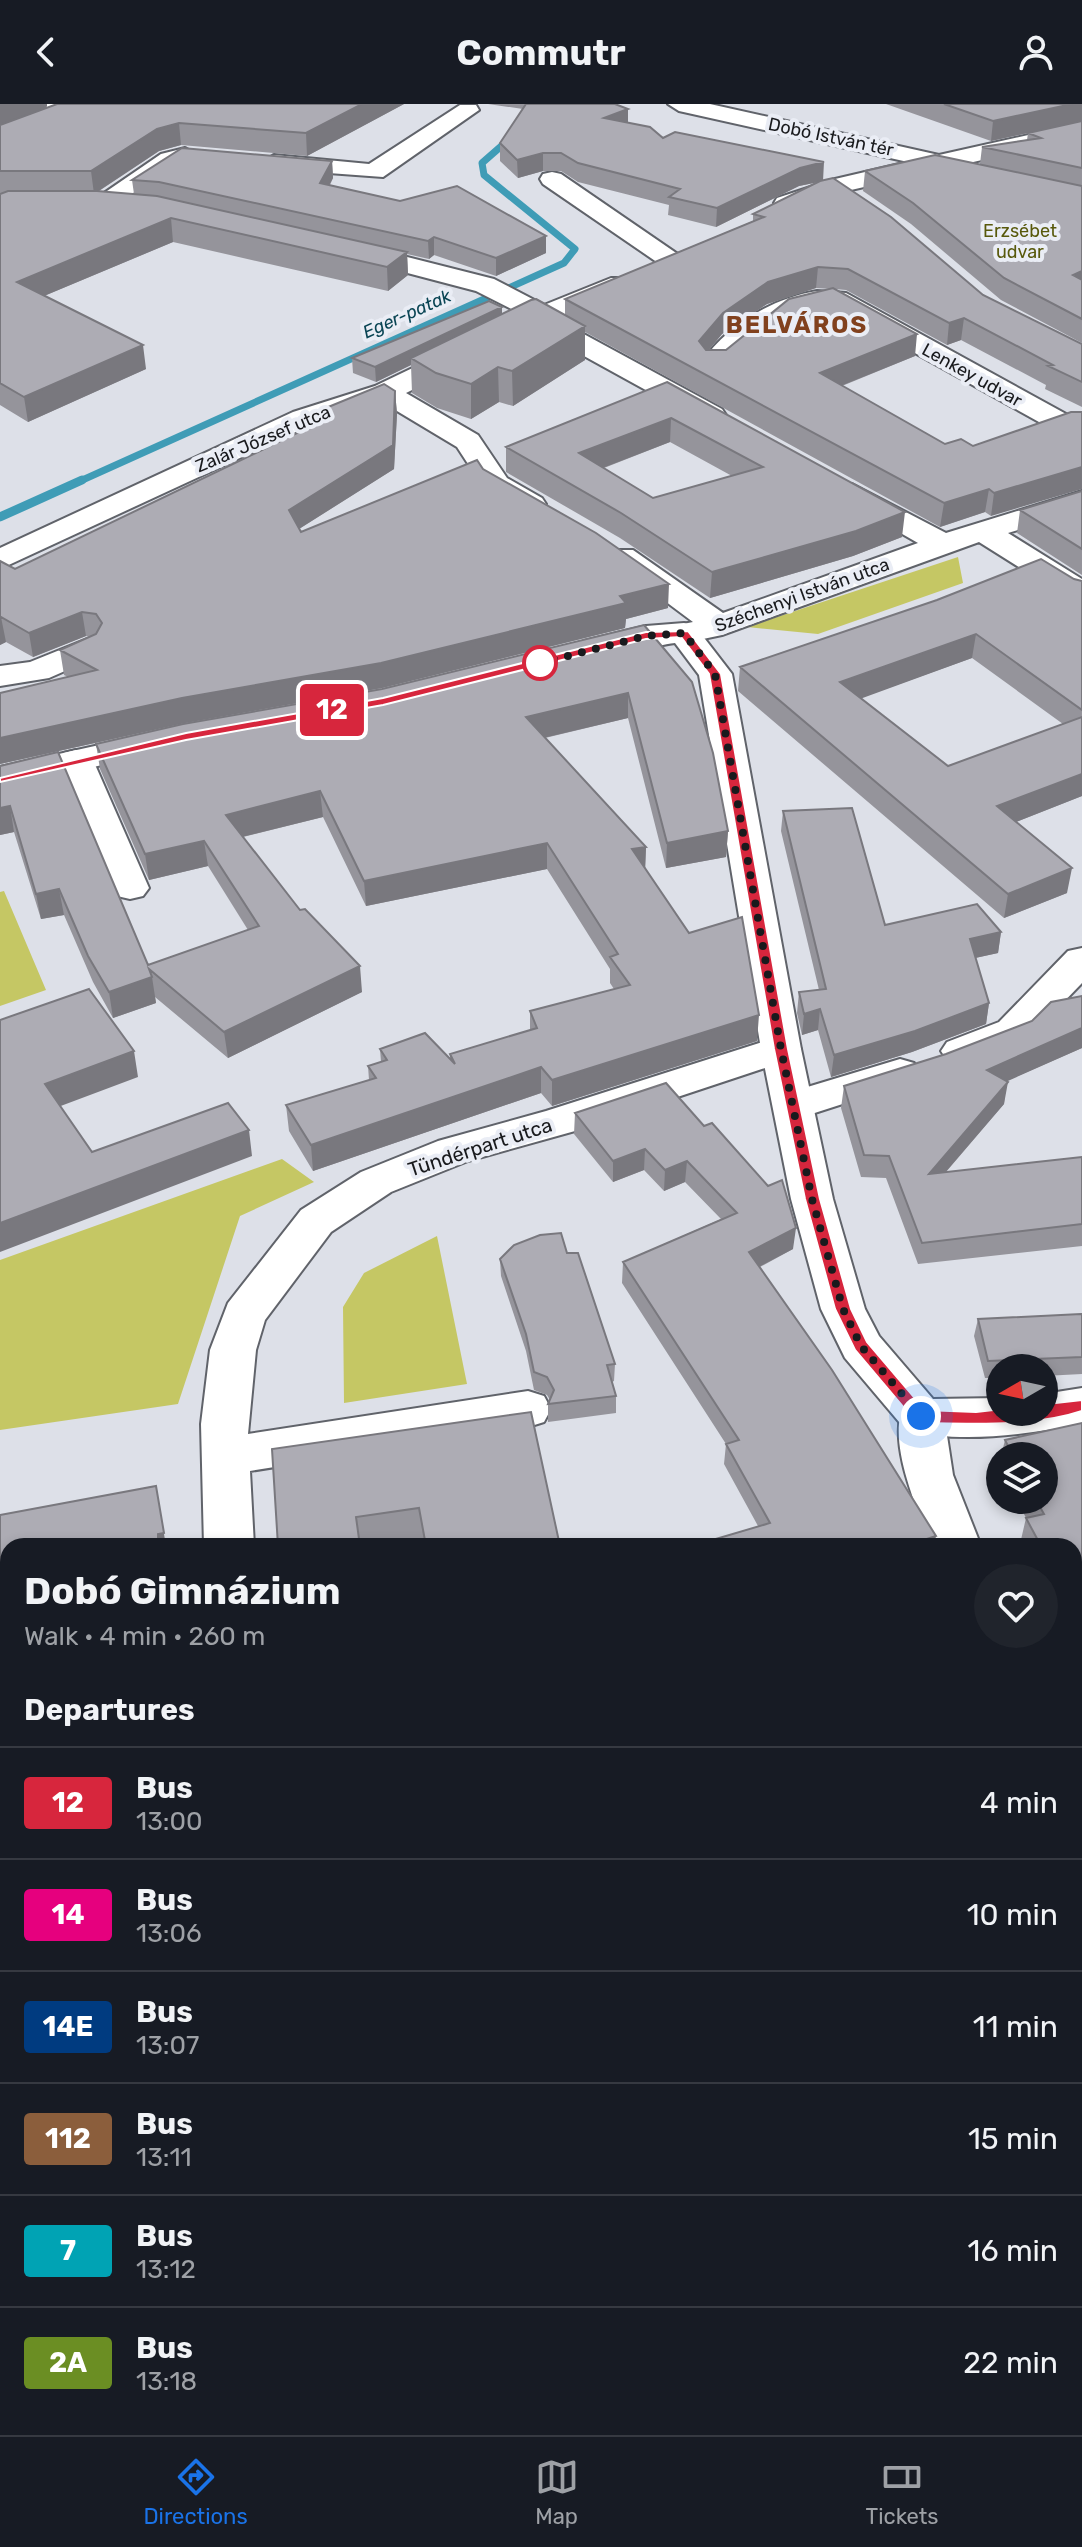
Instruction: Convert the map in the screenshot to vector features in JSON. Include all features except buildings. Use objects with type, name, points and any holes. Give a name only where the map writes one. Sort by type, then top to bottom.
[{"type":"street","points":[[0,105],[88,104]]},
{"type":"street","points":[[29,127],[88,104]]},
{"type":"street","name":"Dobó István tér","points":[[679,104],[927,157],[936,163]]},
{"type":"street","points":[[251,161],[374,172],[468,110],[439,106]]},
{"type":"street","points":[[689,129],[714,112]]},
{"type":"street","name":"Dobó István tér","points":[[835,187],[1082,130]]},
{"type":"street","points":[[100,204],[169,159],[182,155],[210,157]]},
{"type":"street","points":[[936,163],[948,171],[978,177]]},
{"type":"street","name":"Zalár József utca","points":[[0,560],[303,418],[385,392],[529,311],[552,311],[685,256],[552,179]]},
{"type":"street","points":[[767,213],[835,187],[864,205]]},
{"type":"street","points":[[73,205],[145,208]]},
{"type":"street","points":[[330,246],[488,286],[740,430]]},
{"type":"street","name":"Lenkey udvar","points":[[715,363],[768,315],[810,296],[837,299],[1067,426]]},
{"type":"street","points":[[631,396],[659,384]]},
{"type":"street","points":[[385,392],[468,441],[496,484],[560,521]]},
{"type":"street","points":[[478,460],[506,448]]},
{"type":"street","points":[[821,476],[943,544]]},
{"type":"street","name":"Széchenyi István utca","points":[[560,658],[646,636],[701,628],[943,544],[1082,500]]},
{"type":"street","points":[[984,532],[1082,593]]},
{"type":"street","points":[[602,544],[701,628],[715,674],[781,1049],[796,1105],[812,1199],[843,1309],[861,1346],[921,1416],[929,1475],[953,1538]]},
{"type":"street","points":[[0,676],[37,671],[87,649]]},
{"type":"street","points":[[0,778],[186,736]]},
{"type":"street","points":[[76,760],[130,888]]},
{"type":"street","points":[[796,1105],[927,1064],[1013,1031],[1082,960]]},
{"type":"street","name":"Tündérpart utca","points":[[229,1538],[224,1424],[233,1350],[244,1315],[316,1221],[376,1182],[453,1151],[560,1121],[781,1049]]},
{"type":"street","points":[[921,1416],[976,1418],[1082,1406]]},
{"type":"street","points":[[227,1456],[528,1409]]},
{"type":"shaded area","points":[[958,557],[963,583],[818,634],[747,627]]},
{"type":"shaded area","points":[[4,891],[46,990],[0,1006],[0,892]]},
{"type":"shaded area","points":[[282,1159],[314,1182],[240,1216],[178,1404],[0,1430],[0,1260]]},
{"type":"shaded area","points":[[437,1236],[467,1384],[344,1403],[343,1307],[364,1273]]},
{"type":"waterway","name":"Eger-patak","points":[[78,482],[564,263],[575,249],[484,175],[482,163],[514,135]]},
{"type":"waterway","name":"Eger-patak","points":[[0,517],[82,480]]},
{"type":"bus line","name":"12","points":[[0,778],[186,736],[383,701],[646,636],[684,633],[715,674],[781,1049],[796,1105],[812,1199],[843,1309],[861,1346],[921,1416],[976,1418],[1052,1412],[1082,1406]]},
{"type":"district","name":"BELVÁROS","points":[[797,325]]},
{"type":"route","points":[[540,663],[646,636],[684,633],[715,674],[781,1049],[796,1105],[812,1199],[843,1309],[861,1346],[921,1416]]},
{"type":"park label","name":"Erzsébet udvar","points":[[1020,241]]}]
